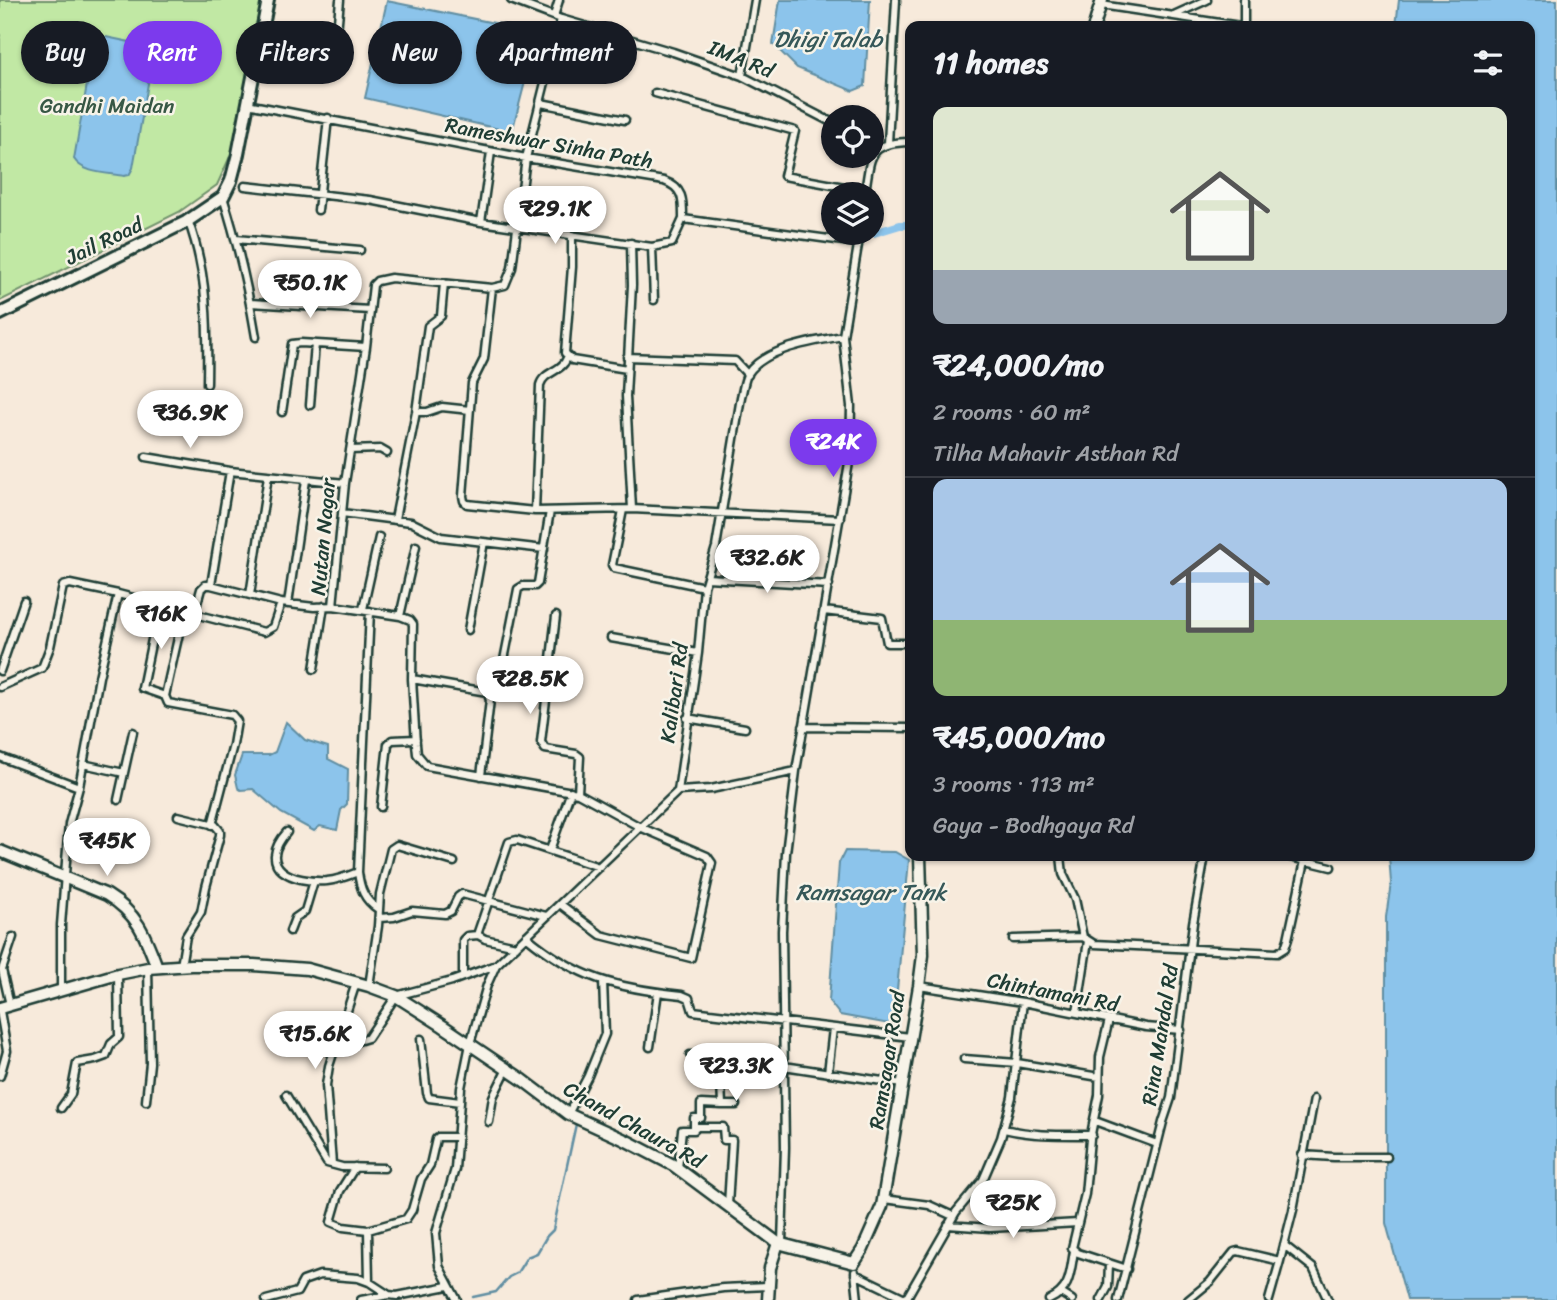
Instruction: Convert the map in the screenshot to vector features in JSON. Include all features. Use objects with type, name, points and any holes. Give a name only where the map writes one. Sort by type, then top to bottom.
[{"type":"main road","points":[[223,197],[231,181],[238,154],[268,0]]},
{"type":"main road","name":"Jail Road","points":[[0,314],[188,220],[223,197]]},
{"type":"street","points":[[338,21],[340,0]]},
{"type":"street","name":"IMA Rd","points":[[511,0],[557,18],[673,52],[742,76],[821,117]]},
{"type":"street","points":[[559,0],[541,103],[526,158],[509,278],[505,285],[492,288],[484,359],[474,375],[464,501],[474,506],[535,511],[632,509],[840,519]]},
{"type":"street","points":[[742,76],[755,0]]},
{"type":"street","points":[[888,143],[896,0]]},
{"type":"street","points":[[1172,16],[1207,0]]},
{"type":"street","points":[[1242,21],[1244,0]]},
{"type":"street","points":[[1096,21],[1102,2],[1207,21]]},
{"type":"street","points":[[655,93],[795,131],[784,176],[821,183]]},
{"type":"street","points":[[541,103],[625,120]]},
{"type":"street","name":"Rameshwar Sinha Path","points":[[247,104],[491,152],[673,184],[683,197],[683,219]]},
{"type":"street","points":[[318,210],[328,118]]},
{"type":"street","points":[[884,146],[905,142]]},
{"type":"street","points":[[481,222],[491,152]]},
{"type":"street","points":[[245,186],[370,200],[481,222],[652,247],[672,243],[683,219],[821,238]]},
{"type":"street","points":[[223,197],[236,239],[256,337]]},
{"type":"street","points":[[188,220],[198,246],[207,302],[207,384]]},
{"type":"street","points":[[535,511],[542,380],[562,368],[567,358],[565,346],[572,235]]},
{"type":"street","points":[[236,239],[360,250]]},
{"type":"street","points":[[631,243],[632,285],[626,396],[632,509]]},
{"type":"street","points":[[768,1300],[772,1261],[780,1243],[785,1147],[782,1023],[786,853],[796,771],[840,519],[852,431],[843,336],[858,245]]},
{"type":"street","points":[[652,247],[654,300]]},
{"type":"street","name":"Nutan Nagar","points":[[400,616],[333,606],[345,483],[373,285],[383,279],[492,288]]},
{"type":"street","points":[[395,519],[416,412],[428,326],[441,316],[444,283]]},
{"type":"street","points":[[250,303],[370,310]]},
{"type":"street","points":[[627,357],[735,361],[748,375],[768,356],[816,341],[843,336]]},
{"type":"street","points":[[282,412],[292,344],[366,347]]},
{"type":"street","points":[[310,405],[315,344]]},
{"type":"street","points":[[567,358],[627,369]]},
{"type":"street","name":"Kalibari Rd","points":[[678,791],[698,653],[704,587],[716,547],[741,397],[748,375]]},
{"type":"street","points":[[416,412],[432,412],[442,407],[470,410]]},
{"type":"street","points":[[350,450],[380,449],[387,453]]},
{"type":"street","points":[[146,457],[268,476],[345,483]]},
{"type":"street","points":[[211,585],[230,471]]},
{"type":"street","points":[[250,595],[268,476]]},
{"type":"street","points":[[0,687],[42,668],[50,647],[63,586],[70,584],[264,632],[273,627],[284,604],[306,480]]},
{"type":"street","points":[[623,510],[612,565],[614,568],[704,587]]},
{"type":"street","points":[[481,776],[493,672],[503,665],[518,589],[538,583],[550,511]]},
{"type":"street","points":[[342,513],[421,525],[441,537],[544,549]]},
{"type":"street","points":[[378,909],[362,892],[358,872],[366,610],[379,537]]},
{"type":"street","points":[[468,631],[484,542]]},
{"type":"street","points":[[416,546],[400,616],[413,624],[412,679],[417,754],[427,766],[574,792],[640,827],[707,856],[712,863],[691,958],[601,935],[560,904]]},
{"type":"street","points":[[707,578],[829,585]]},
{"type":"street","points":[[194,614],[201,589],[205,585],[284,604],[333,606]]},
{"type":"street","points":[[61,991],[61,925],[67,879],[69,824],[118,594]]},
{"type":"street","points":[[0,671],[24,601]]},
{"type":"street","points":[[159,605],[141,686],[145,691],[165,696]]},
{"type":"street","points":[[314,669],[324,606]]},
{"type":"street","points":[[184,611],[165,696],[167,703],[232,715],[237,721],[212,825]]},
{"type":"street","points":[[824,611],[882,618],[887,643],[905,643]]},
{"type":"street","points":[[550,850],[574,792],[580,757],[545,749],[541,742],[556,616]]},
{"type":"street","points":[[611,638],[698,653]]},
{"type":"street","points":[[412,679],[482,691],[489,696]]},
{"type":"street","points":[[687,718],[745,728]]},
{"type":"street","points":[[803,727],[905,728]]},
{"type":"street","points":[[118,800],[133,732]]},
{"type":"street","points":[[381,807],[388,744],[392,740],[416,739]]},
{"type":"street","points":[[0,757],[79,787]]},
{"type":"street","points":[[83,764],[124,773]]},
{"type":"street","points":[[340,1037],[358,1041],[368,1038],[396,996],[463,978],[496,965],[678,791],[711,789],[796,771]]},
{"type":"street","points":[[178,816],[212,825],[218,828],[220,835],[201,912],[186,936],[181,965]]},
{"type":"street","points":[[287,832],[274,850],[273,856],[276,865],[290,876],[314,881],[336,880],[358,872]]},
{"type":"street","points":[[478,935],[478,927],[512,839],[599,867]]},
{"type":"street","points":[[369,986],[382,885],[393,846],[454,862]]},
{"type":"street","points":[[0,851],[107,895],[123,904],[143,931],[152,968],[150,1063],[146,1101]]},
{"type":"street","name":"Ramsagar Road","points":[[854,1268],[878,1219],[884,1199],[919,986],[923,955],[920,861]]},
{"type":"street","points":[[1062,861],[1063,874],[1075,899],[1085,939],[1077,1013]]},
{"type":"street","name":"Rina Mandal Rd","points":[[1118,1300],[1171,1098],[1193,923],[1204,861]]},
{"type":"street","points":[[1013,939],[1085,939],[1191,950],[1281,952],[1288,939],[1305,861]]},
{"type":"street","points":[[1309,861],[1331,867]]},
{"type":"street","points":[[290,931],[296,918],[305,911],[314,881]]},
{"type":"street","points":[[379,918],[394,917],[412,911],[445,914],[451,911],[462,894],[547,916]]},
{"type":"street","points":[[463,978],[463,940],[467,936],[478,935],[516,946]]},
{"type":"street","points":[[526,936],[559,962],[603,981],[686,996],[693,1011],[910,1037]]},
{"type":"street","points":[[0,1076],[7,1051],[2,970],[13,937]]},
{"type":"street","name":"Chand Chaura Rd","points":[[3,1008],[118,974],[181,965],[254,965],[307,970],[369,986],[396,996],[507,1069],[568,1115],[625,1140],[678,1168],[780,1243]]},
{"type":"street","points":[[457,1300],[439,1266],[436,1240],[441,1212],[455,1169],[460,1102],[470,1044],[487,985],[496,965]]},
{"type":"street","points":[[61,1108],[71,1094],[77,1063],[106,1056],[111,1044],[120,1037],[118,974]]},
{"type":"street","points":[[568,1115],[605,1034],[603,981]]},
{"type":"street","points":[[332,1164],[326,1085],[356,983]]},
{"type":"street","name":"Chintamani Rd","points":[[919,986],[1181,1030]]},
{"type":"street","points":[[650,1048],[658,992]]},
{"type":"street","points":[[780,1243],[854,1268],[907,1300],[953,1216],[983,1180],[1004,1129],[1017,1063],[1023,1002]]},
{"type":"street","points":[[1048,1300],[1061,1293],[1070,1273],[1074,1251],[1072,1245],[1085,1194],[1101,1050],[1109,1020]]},
{"type":"street","points":[[828,1073],[833,1028]]},
{"type":"street","points":[[421,1039],[426,1093],[429,1098],[460,1102]]},
{"type":"street","points":[[690,1055],[902,1084]]},
{"type":"street","points":[[720,1059],[722,1105]]},
{"type":"street","points":[[964,1059],[1017,1063],[1099,1077]]},
{"type":"street","points":[[489,1122],[493,1097],[507,1069]]},
{"type":"street","points":[[286,1095],[324,1159],[332,1164],[384,1168]]},
{"type":"street","points":[[1269,1300],[1284,1245],[1314,1099]]},
{"type":"street","points":[[691,1104],[736,1105]]},
{"type":"street","points":[[694,1130],[694,1118],[701,1118],[701,1104]]},
{"type":"street","points":[[1095,1121],[1157,1144]]},
{"type":"street","points":[[678,1168],[682,1130],[723,1127],[724,1140],[732,1140],[728,1205]]},
{"type":"street","points":[[1004,1129],[1027,1133],[1091,1135]]},
{"type":"street","points":[[355,1167],[340,1191],[331,1222],[343,1227],[368,1230],[406,1219],[412,1210],[421,1179],[430,1165],[436,1139],[458,1137]]},
{"type":"street","points":[[1302,1155],[1387,1157]]},
{"type":"street","points":[[884,1199],[936,1207],[953,1216]]},
{"type":"street","points":[[948,1225],[990,1228],[1078,1223]]},
{"type":"street","points":[[368,1230],[369,1282]]},
{"type":"street","points":[[1284,1245],[1313,1268],[1328,1300]]},
{"type":"street","points":[[1074,1251],[1127,1269]]},
{"type":"street","points":[[1188,1300],[1210,1282],[1234,1252],[1280,1261]]},
{"type":"street","points":[[1101,1300],[1108,1287],[1109,1264]]},
{"type":"street","points":[[854,1268],[858,1300]]},
{"type":"street","points":[[266,1300],[288,1297],[300,1290],[303,1281],[320,1275],[351,1277],[369,1282],[389,1295]]},
{"type":"street","points":[[365,1300],[449,1286]]},
{"type":"street","points":[[638,1300],[723,1288],[768,1286]]},
{"type":"street","points":[[1061,1293],[1072,1300]]},
{"type":"green space","name":"Gandhi Maidan","points":[[0,0],[262,0],[258,21],[236,21],[236,84],[246,84],[233,150],[217,185],[179,212],[0,301]]},
{"type":"water","name":"Dhigi Talab","points":[[780,0],[870,0],[865,86],[853,91],[797,68],[773,44]]},
{"type":"water","points":[[1399,0],[1557,0],[1557,1300],[1407,1300],[1386,1223],[1386,917],[1391,883],[1389,861],[1535,861],[1535,21],[1397,21]]},
{"type":"water","points":[[387,1],[484,21],[476,21],[476,84],[524,84],[512,132],[365,98],[368,84],[462,84],[462,21],[382,21]]},
{"type":"water","points":[[109,38],[123,41],[123,84],[148,84],[133,168],[129,175],[124,176],[104,173],[84,168],[74,159],[87,84],[109,84]]},
{"type":"water","points":[[286,722],[305,740],[328,747],[328,759],[348,769],[347,804],[341,810],[337,830],[320,826],[314,831],[281,813],[253,789],[238,788],[235,775],[242,755],[269,755],[275,752]]},
{"type":"water","name":"Ramsagar Tank","points":[[845,851],[895,852],[905,858],[905,861],[909,861],[895,1012],[889,1024],[840,1015],[829,1001],[839,863]]},
{"type":"waterway","points":[[884,230],[905,225]]},
{"type":"waterway","points":[[473,1297],[496,1292],[509,1277],[517,1273],[527,1257],[537,1253],[553,1230],[576,1124]]}]
